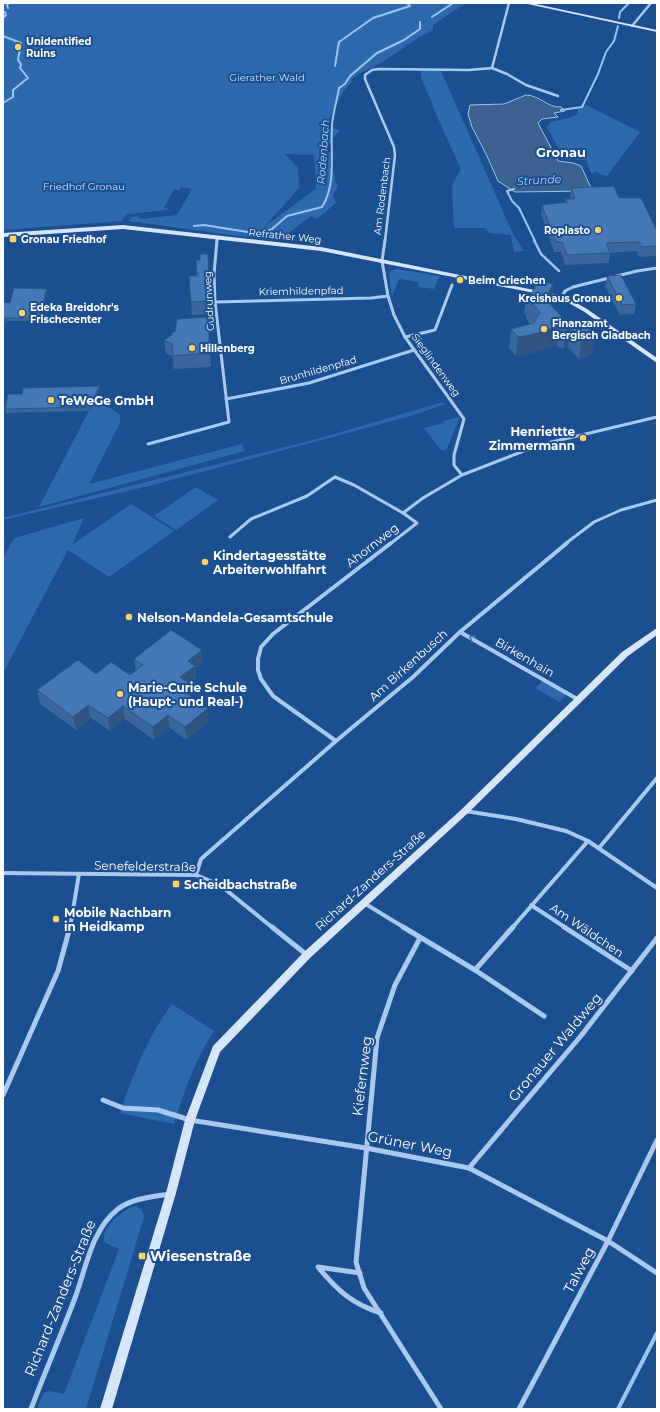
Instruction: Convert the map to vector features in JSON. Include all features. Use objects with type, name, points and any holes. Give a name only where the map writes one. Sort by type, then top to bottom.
[{"type":"street","points":[[509,3],[492,68],[507,74],[526,85],[558,96]]},
{"type":"street","points":[[525,3],[657,31]]},
{"type":"street","points":[[632,26],[651,3]]},
{"type":"street","name":"Am Rodenbach","points":[[382,261],[395,155],[394,147],[365,79],[365,75],[374,69],[469,70],[492,68]]},
{"type":"street","name":"Refrather Weg","points":[[3,235],[123,226],[321,249],[562,297],[585,310],[624,340],[657,361]]},
{"type":"street","name":"Gudrunweg","points":[[148,444],[229,422],[215,302],[214,274],[217,238]]},
{"type":"street","name":"Sieglindenweg","points":[[382,261],[388,296],[394,315],[405,337],[464,419],[454,455],[454,465],[462,476]]},
{"type":"street","points":[[562,297],[563,293],[567,289],[576,286],[637,271],[657,268]]},
{"type":"street","points":[[405,337],[435,330],[452,285]]},
{"type":"street","name":"Kriemhildenpfad","points":[[215,302],[371,298],[388,296]]},
{"type":"street","name":"Brunhildenpfad","points":[[226,399],[309,383],[414,350]]},
{"type":"street","name":"Ahornweg","points":[[403,513],[423,498],[462,476],[539,445],[657,417]]},
{"type":"street","name":"Ahornweg","points":[[230,536],[251,519],[308,496],[335,477],[354,485],[403,513],[417,523],[273,634],[261,647],[258,659],[258,670],[261,679],[272,696],[336,741]]},
{"type":"street","name":"Am Birkenbusch","points":[[196,875],[201,859],[336,741],[413,677],[460,632],[569,541],[594,522],[622,510],[657,500]]},
{"type":"street","name":"Richard-Zanders-Straße","points":[[106,1409],[171,1194],[190,1120],[216,1049],[307,955],[465,811],[625,654],[657,631]]},
{"type":"street","name":"Birkenhain","points":[[460,632],[579,700]]},
{"type":"street","points":[[599,848],[657,778]]},
{"type":"street","points":[[465,811],[540,824],[566,831],[588,841],[657,888]]},
{"type":"street","name":"Am Wäldchen","points":[[475,970],[588,841]]},
{"type":"street","name":"Senefelderstraße","points":[[3,873],[196,875],[220,885],[307,955]]},
{"type":"street","points":[[3,1095],[58,971],[68,938],[79,874]]},
{"type":"street","points":[[364,902],[420,938],[475,970],[544,1016]]},
{"type":"street","name":"Am Wäldchen","points":[[531,905],[632,971]]},
{"type":"street","name":"Kiefernweg","points":[[420,938],[395,985],[377,1038],[356,1262],[364,1288],[441,1409]]},
{"type":"street","name":"Gronauer Waldweg","points":[[469,1168],[580,1037],[657,938]]},
{"type":"street","name":"Grüner Weg","points":[[103,1100],[123,1108],[158,1110],[190,1120],[366,1148],[469,1168],[608,1240],[657,1273]]},
{"type":"street","name":"Talweg","points":[[519,1409],[608,1240],[657,1140]]},
{"type":"street","name":"Richard-Zanders-Straße","points":[[31,1409],[76,1297],[97,1236],[105,1222],[118,1208],[171,1194]]},
{"type":"street","points":[[360,1273],[318,1267],[339,1292],[364,1308],[381,1313]]},
{"type":"green space","name":"Gierather Wald","points":[[3,3],[466,3],[433,25],[433,30],[351,80],[352,82],[344,90],[329,120],[329,125],[340,131],[332,140],[328,152],[331,153],[330,166],[335,176],[335,182],[338,186],[333,195],[336,203],[317,219],[311,216],[281,239],[268,238],[270,240],[128,221],[132,217],[139,216],[140,219],[177,215],[192,189],[181,187],[179,190],[174,189],[164,208],[168,208],[167,210],[129,214],[126,215],[122,221],[3,230]],"holes":[[[285,154],[314,155],[316,189],[265,226],[299,188],[298,168]]]},
{"type":"green space","points":[[421,71],[441,71],[513,234],[524,251],[514,252],[511,235],[489,233],[486,228],[454,228],[452,189],[453,183],[461,169],[421,77]]},
{"type":"green space","points":[[586,105],[640,132],[607,176],[599,174],[598,172],[591,173],[586,160],[569,159],[563,157],[547,127],[550,122],[578,114],[577,110]]},
{"type":"green space","points":[[396,269],[440,276],[434,289],[418,287],[419,282],[399,279],[392,297],[389,274],[390,271]]},
{"type":"green space","points":[[443,402],[445,404],[414,415],[340,435],[149,486],[3,520],[3,518],[317,439]]},
{"type":"green space","points":[[93,403],[108,407],[117,412],[120,415],[120,423],[89,484],[242,444],[245,451],[39,507]]},
{"type":"green space","points":[[460,417],[446,451],[441,450],[424,428]]},
{"type":"green space","points":[[196,487],[218,500],[176,530],[154,516]]},
{"type":"green space","points":[[131,504],[174,531],[109,577],[68,550],[3,673],[3,558],[14,538],[84,518],[72,545]]},
{"type":"green space","points":[[543,681],[566,695],[559,702],[535,688]]},
{"type":"green space","points":[[172,1004],[214,1031],[201,1053],[191,1076],[174,1124],[120,1113],[130,1084],[148,1043]]},
{"type":"green space","points":[[136,1206],[142,1210],[144,1217],[86,1409],[37,1409],[46,1392],[52,1391],[64,1394],[119,1249],[105,1243],[105,1232],[113,1220],[125,1211]]},
{"type":"water","points":[[526,95],[535,97],[552,106],[561,107],[565,111],[554,113],[558,117],[542,119],[538,123],[558,161],[573,163],[581,166],[591,188],[589,191],[515,192],[498,181],[472,127],[468,114],[470,105],[504,104]]},
{"type":"building","name":"Roplasto","points":[[614,186],[619,198],[641,198],[657,231],[657,246],[641,247],[639,242],[606,243],[610,253],[567,255],[562,242],[556,242],[542,205],[567,202],[565,199],[575,199],[571,188]]},
{"type":"building","points":[[200,254],[208,254],[210,301],[191,302],[189,276],[197,276],[196,260],[200,260]]},
{"type":"building","points":[[621,275],[636,304],[622,305],[607,276]]},
{"type":"building","points":[[538,280],[553,284],[545,299],[564,319],[583,323],[595,336],[582,339],[571,328],[566,330],[560,326],[531,335],[518,337],[511,329],[534,323],[540,312],[528,299],[529,297],[527,294],[532,293]]},
{"type":"building","name":"Edeka Breidohr's Frischecenter","points":[[14,288],[47,289],[39,318],[5,318],[3,324],[3,302],[10,303]]},
{"type":"building","points":[[208,317],[210,353],[173,356],[172,344],[164,340],[172,335],[172,332],[175,332],[177,319]]},
{"type":"building","name":"TeWeGe GmbH","points":[[100,386],[89,407],[5,409],[8,394],[22,394],[23,388]]},
{"type":"building","name":"Marie-Curie Schule (Haupt- und Real-)","points":[[171,630],[202,650],[188,661],[195,666],[180,677],[190,684],[182,690],[208,708],[185,727],[168,715],[153,727],[123,706],[108,718],[88,705],[73,717],[37,690],[78,660],[96,674],[111,662],[130,675],[143,665],[134,659]]},
{"type":"waterway","points":[[8,8],[7,5],[9,3]]},
{"type":"waterway","points":[[335,66],[339,42],[373,18],[410,6],[407,3]]},
{"type":"waterway","name":"Rodenbach","points":[[432,17],[453,3]]},
{"type":"waterway","name":"Strunde","points":[[619,18],[620,12],[629,3]]},
{"type":"waterway","points":[[3,18],[6,15],[5,12]]},
{"type":"waterway","name":"Rodenbach","points":[[260,233],[272,229],[287,216],[322,207],[330,188],[332,167],[332,125],[339,88],[345,84],[350,76],[377,53],[404,40],[420,29],[420,22]]},
{"type":"waterway","name":"Strunde","points":[[561,110],[582,107],[598,74],[606,52],[614,41],[618,26]]},
{"type":"waterway","points":[[3,36],[21,43],[18,60],[21,64],[20,68],[28,78],[13,90],[13,97],[3,103]]},
{"type":"waterway","name":"Strunde","points":[[514,189],[507,191],[512,201],[519,208],[535,241]]},
{"type":"waterway","name":"Rodenbach","points":[[194,226],[204,225],[254,233]]},
{"type":"waterway","name":"Strunde","points":[[534,240],[541,254],[559,271]]},
{"type":"waterway","points":[[618,1409],[657,1333]]},
{"type":"place","name":"Unidentified Ruins","points":[[18,47]]},
{"type":"place","name":"Roplasto","points":[[598,230]]},
{"type":"place","name":"Gronau Friedhof","points":[[13,239]]},
{"type":"place","name":"Beim Griechen","points":[[460,280]]},
{"type":"place","name":"Kreishaus Gronau","points":[[619,298]]},
{"type":"place","name":"Edeka Breidohr's Frischecenter","points":[[22,313]]},
{"type":"place","name":"Finanzamt Bergisch Gladbach","points":[[544,329]]},
{"type":"place","name":"Hillenberg","points":[[192,348]]},
{"type":"place","name":"TeWeGe GmbH","points":[[51,400]]},
{"type":"place","name":"Henriettte Zimmermann","points":[[583,438]]},
{"type":"place","name":"Kindertagesstätte Arbeiterwohlfahrt","points":[[205,562]]},
{"type":"place","name":"Nelson-Mandela-Gesamtschule","points":[[129,617]]},
{"type":"place","name":"Marie-Curie Schule (Haupt- und Real-)","points":[[120,694]]},
{"type":"place","name":"Scheidbachstraße","points":[[176,884]]},
{"type":"place","name":"Mobile Nachbarn in Heidkamp","points":[[56,919]]},
{"type":"place","name":"Wiesenstraße","points":[[142,1256]]},
{"type":"district","name":"Gronau","points":[[561,152]]},
{"type":"park label","name":"Friedhof Gronau","points":[[84,186]]}]
